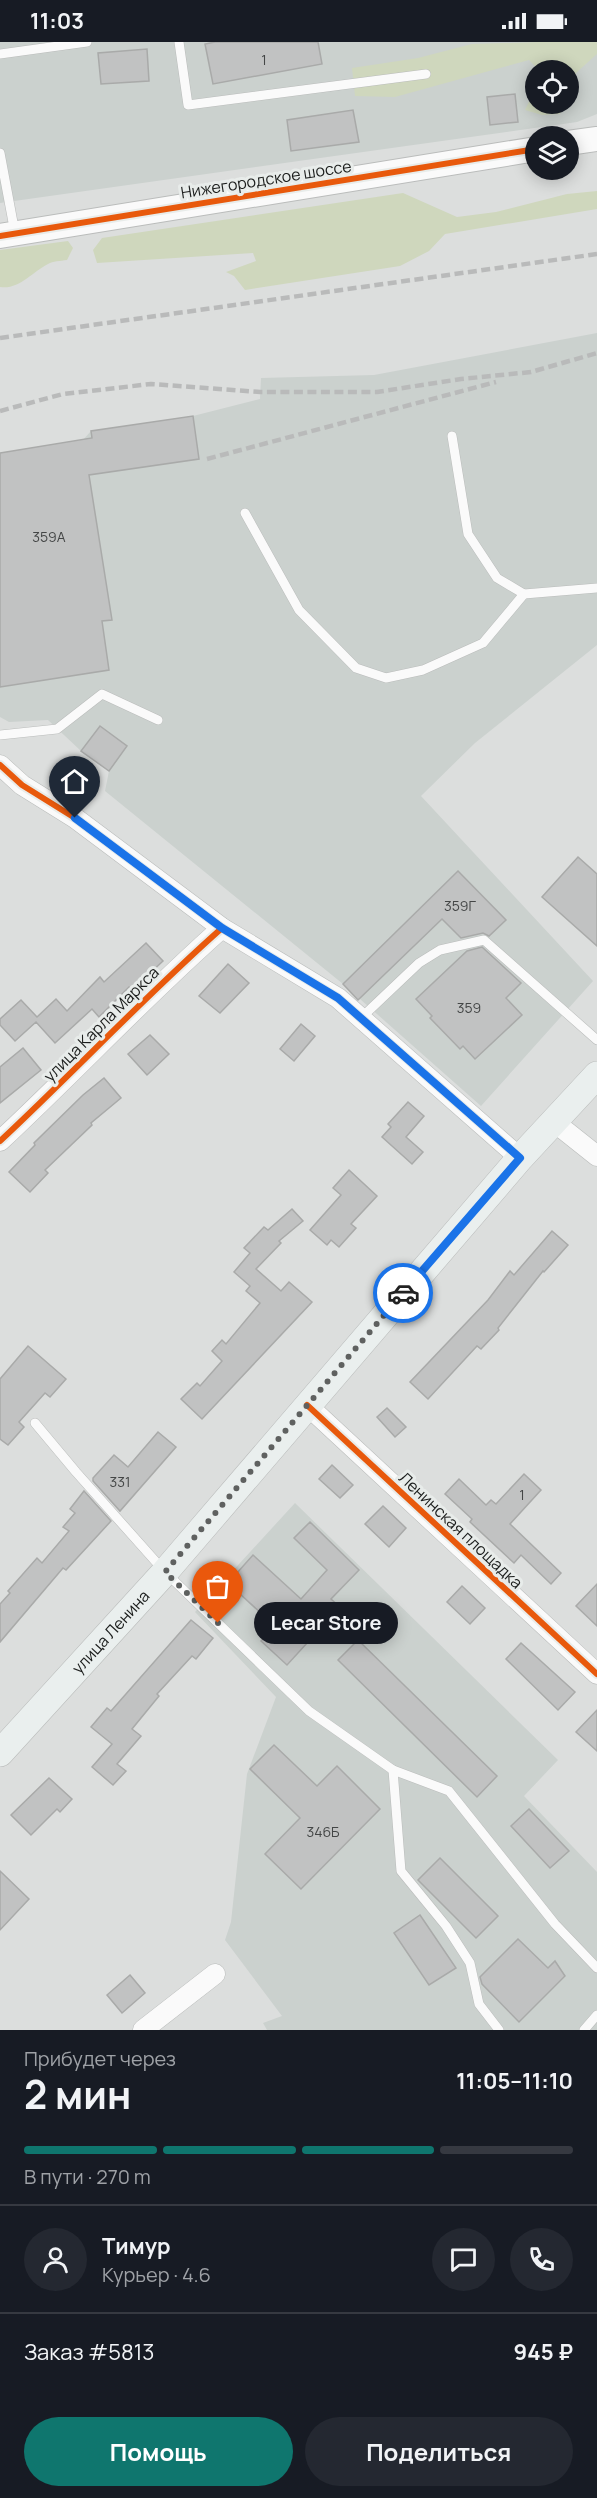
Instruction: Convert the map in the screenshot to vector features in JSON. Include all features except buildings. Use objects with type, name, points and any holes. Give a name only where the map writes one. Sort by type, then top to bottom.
[{"type":"main road","name":"улица Ленина","points":[[0,1753],[165,1572],[520,1158],[597,1075]]},
{"type":"street","points":[[579,141],[597,139]]},
{"type":"street","name":"Нижегородское шоссе","points":[[8,234],[525,151]]},
{"type":"street","points":[[0,765],[22,785],[75,818],[222,928],[338,998],[520,1158]]},
{"type":"street","name":"улица Карла Маркса","points":[[0,1141],[222,928]]},
{"type":"street","points":[[553,1121],[597,1156]]},
{"type":"street","name":"Ленинская площадка","points":[[306,1405],[597,1674]]},
{"type":"street","points":[[143,2030],[215,1974]]},
{"type":"lane","points":[[0,54],[87,42]]},
{"type":"lane","points":[[179,42],[188,105],[426,74]]},
{"type":"lane","points":[[0,153],[8,234]]},
{"type":"lane","points":[[452,436],[468,534],[496,578],[524,594],[597,588]]},
{"type":"lane","points":[[245,513],[299,610],[356,668],[386,678],[423,670],[483,643],[524,594]]},
{"type":"lane","points":[[0,735],[57,729],[102,694],[158,720]]},
{"type":"lane","points":[[361,1018],[419,963],[440,950],[484,940],[597,1040]]},
{"type":"lane","points":[[35,1423],[75,1472],[165,1572],[309,1711],[393,1770],[450,1791],[555,1924],[597,1968]]},
{"type":"lane","points":[[393,1770],[401,1871],[446,1926],[470,1963],[479,2004],[499,2030]]},
{"type":"lane","points":[[584,2030],[597,2015]]},
{"type":"shaded area","points":[[0,42],[597,42],[597,114],[577,122],[549,126],[525,126],[525,129],[0,203]]},
{"type":"shaded area","points":[[597,333],[597,645],[475,743],[421,796],[593,981],[481,1106],[343,984],[105,791],[109,771],[81,751],[48,720],[9,722],[0,717],[0,453],[83,440],[91,431],[193,416],[260,399],[261,378],[374,375]]},
{"type":"shaded area","points":[[295,1503],[558,1760],[524,1796],[597,1872],[597,2030],[267,2030],[263,2023],[282,2016],[225,1940],[231,1922],[247,1774],[276,1697],[195,1612]]},
{"type":"green space","points":[[597,42],[597,54],[579,70],[579,60],[525,60],[395,97],[355,96],[352,68],[418,58],[472,44]]},
{"type":"green space","points":[[597,191],[597,209],[445,234],[429,251],[400,266],[245,290],[234,276],[226,272],[256,261],[253,253],[97,263],[93,250],[102,238],[403,193],[457,217],[496,212],[567,194]]},
{"type":"green space","points":[[68,241],[73,248],[67,260],[50,263],[13,286],[0,287],[0,250]]},
{"type":"railway","points":[[0,338],[597,254]]},
{"type":"railway","points":[[0,411],[63,394],[151,384],[260,392],[377,392],[461,379],[531,372],[597,353]]},
{"type":"railway","points":[[207,459],[496,382]]},
{"type":"cycle path","points":[[0,236],[525,151]]},
{"type":"cycle path","points":[[0,765],[22,785],[75,818],[222,928],[338,998],[520,1158]]},
{"type":"cycle path","points":[[0,1141],[165,980],[222,928]]},
{"type":"cycle path","points":[[307,1405],[597,1674]]},
{"type":"way so far","points":[[218,1623],[165,1572],[403,1293]]},
{"type":"place","name":"Lecar Store","points":[[218,1623]]},
{"type":"route","points":[[75,818],[222,928],[338,998],[520,1158],[403,1293]]}]
